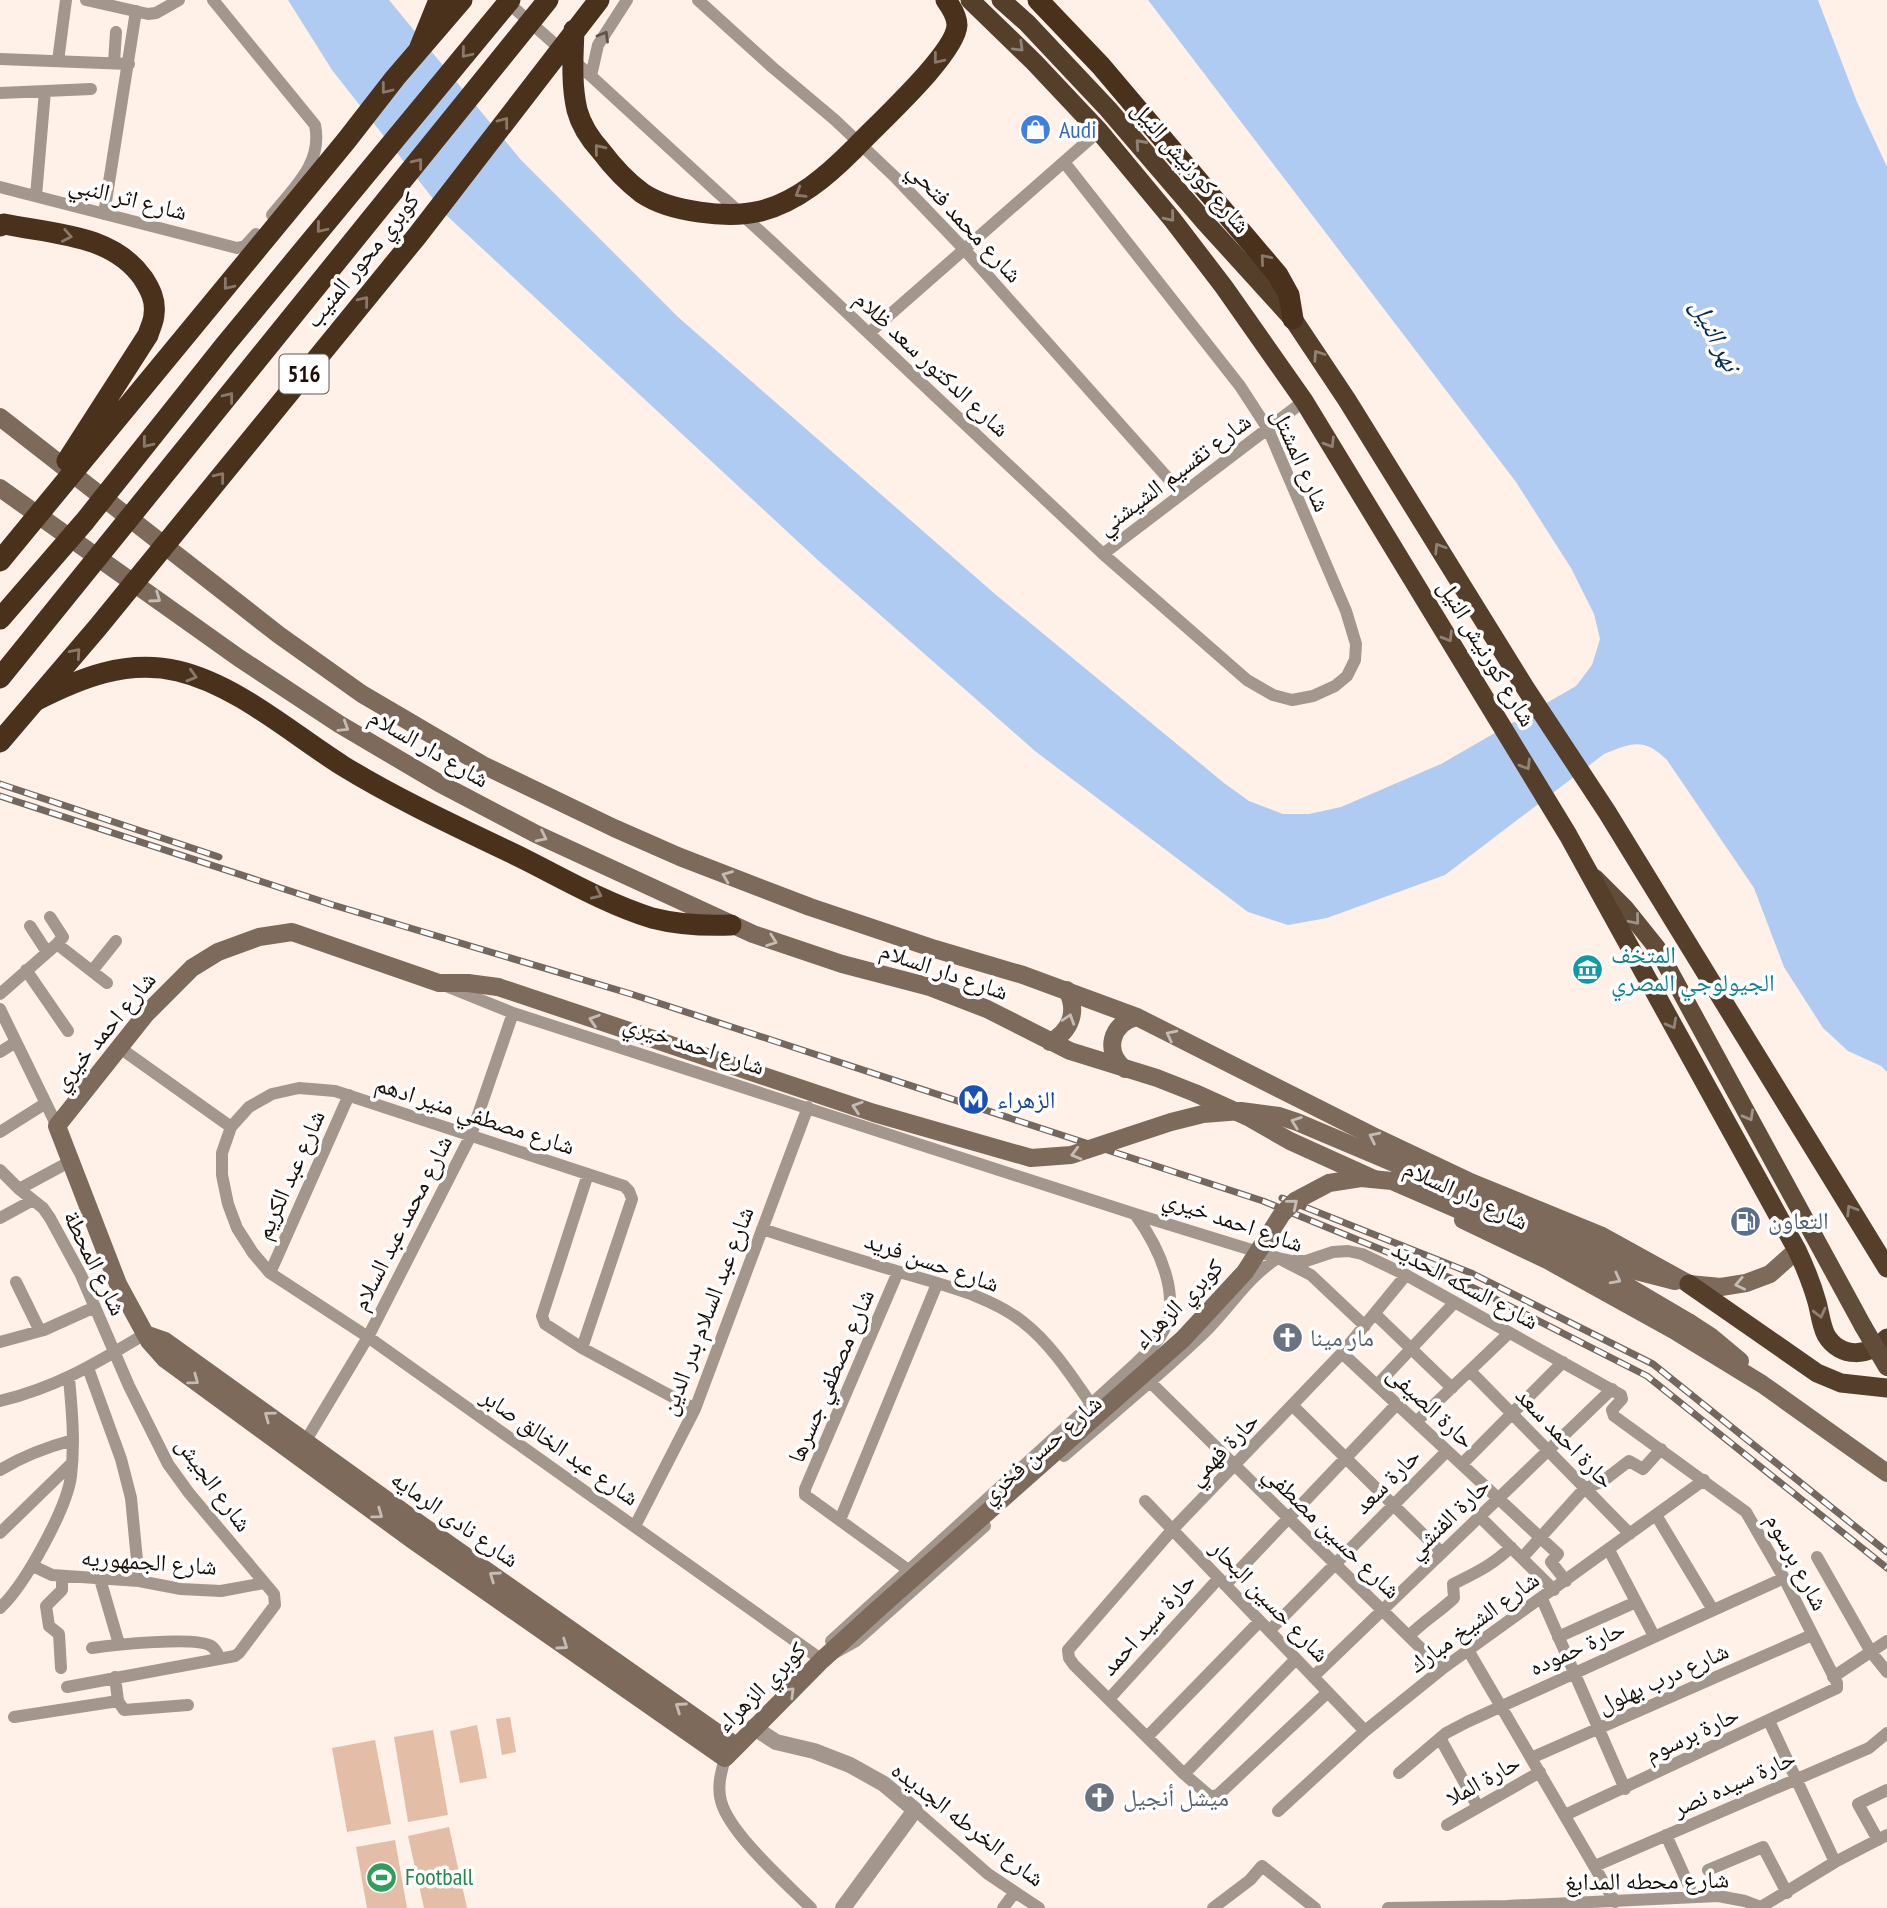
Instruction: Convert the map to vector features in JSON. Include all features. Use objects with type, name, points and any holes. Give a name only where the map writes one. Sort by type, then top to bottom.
[{"type":"highway","points":[[420,47],[439,0]]},
{"type":"highway","points":[[0,561],[420,47],[462,0]]},
{"type":"highway","name":"كوبري محور المنيب","points":[[0,619],[85,521],[507,0]]},
{"type":"highway","name":"كوبري محور المنيب","points":[[0,678],[548,0]]},
{"type":"highway","name":"كوبري محور المنيب","points":[[0,742],[408,246],[599,0]]},
{"type":"highway","points":[[574,30],[574,86],[578,113],[591,139],[615,170],[644,194],[671,206],[734,215],[762,211],[790,199],[815,184],[856,146],[937,61],[954,39],[957,23],[953,9],[946,0]]},
{"type":"highway","name":"شارع كورنيش النيل","points":[[970,0],[1099,131],[1224,287],[1304,401],[1568,835],[1797,1250],[1812,1284],[1824,1331],[1832,1343],[1844,1350],[1859,1353],[1874,1349],[1887,1338]]},
{"type":"highway","name":"شارع كورنيش النيل","points":[[1001,0],[1027,23],[1108,109],[1293,319],[1347,400],[1526,689],[1607,812],[1887,1268]]},
{"type":"highway","points":[[1038,0],[1101,66],[1278,275],[1289,295],[1293,319]]},
{"type":"highway","points":[[0,226],[98,242],[122,255],[134,266],[152,293],[154,314],[148,335],[21,533]]},
{"type":"highway","points":[[34,702],[76,680],[108,671],[142,668],[207,680],[372,783],[571,883],[650,917],[689,925],[731,925]]},
{"type":"highway","points":[[1689,1284],[1817,1373],[1840,1383],[1887,1388]]},
{"type":"main road","name":"شارع دار السلام","points":[[0,417],[320,665],[402,718],[483,765],[614,828],[748,884],[872,929],[1067,990],[1137,1017],[1468,1181],[1600,1235],[1689,1284],[1721,1287],[1746,1283],[1770,1274],[1797,1250]]},
{"type":"main road","name":"شارع دار السلام","points":[[0,488],[269,678],[391,756],[536,834],[731,925],[799,950],[939,990],[987,1009],[1050,1042],[1157,1078],[1216,1102],[1290,1140],[1419,1198],[1549,1261],[1667,1326],[1762,1384],[1887,1474]]},
{"type":"main road","points":[[1587,871],[1625,908],[1657,948],[1887,1367]]},
{"type":"main road","name":"شارع احمد خيري","points":[[57,1126],[146,1014],[192,968],[218,952],[259,937],[292,932],[439,983]]},
{"type":"main road","points":[[439,983],[498,987],[874,1113],[1017,1156],[1071,1156],[1186,1117],[1222,1111],[1260,1113],[1297,1122],[1472,1196],[1636,1271],[1689,1284]]},
{"type":"main road","points":[[1050,1042],[1064,1032],[1072,1018],[1072,1003],[1067,990]]},
{"type":"main road","points":[[1125,1069],[1112,1053],[1112,1039],[1118,1027],[1137,1017]]},
{"type":"main road","name":"شارع نادى الرمايه","points":[[57,1126],[118,1284],[153,1348],[414,1541],[730,1752]]},
{"type":"main road","name":"كوبري الزهراء","points":[[730,1752],[818,1658],[878,1609],[1183,1339],[1245,1272],[1282,1214],[1295,1201],[1329,1183],[1361,1178],[1392,1181],[1605,1273],[1729,1350],[1762,1384]]},
{"type":"main road","name":"شارع نادى الرمايه","points":[[145,1334],[166,1341],[730,1752]]},
{"type":"street","points":[[58,61],[66,0]]},
{"type":"street","points":[[86,0],[148,14],[156,13],[178,0]]},
{"type":"street","name":"شارع اثر النبي","points":[[0,187],[237,248],[245,246],[305,174],[315,157],[318,141],[315,125],[214,0]]},
{"type":"street","points":[[507,0],[591,76],[598,45],[627,0]]},
{"type":"street","name":"شارع محمد فتحي","points":[[698,0],[964,249],[1182,494]]},
{"type":"street","points":[[104,214],[136,11]]},
{"type":"street","points":[[114,63],[116,32]]},
{"type":"street","points":[[0,59],[129,64]]},
{"type":"street","name":"شارع الدكتور سعد ظلام","points":[[591,76],[1103,554],[1247,680]]},
{"type":"street","points":[[0,93],[91,89]]},
{"type":"street","points":[[36,196],[45,91]]},
{"type":"street","points":[[869,333],[1099,131]]},
{"type":"street","name":"شارع المشتل","points":[[1064,162],[1240,386],[1268,429],[1346,611],[1356,644],[1356,660],[1347,676],[1335,686],[1292,700],[1273,695],[1247,680]]},
{"type":"street","name":"شارع تقسيم الشيشني","points":[[1103,554],[1304,401]]},
{"type":"street","points":[[0,994],[63,937],[50,917]]},
{"type":"street","points":[[30,926],[52,948],[107,983]]},
{"type":"street","points":[[92,971],[116,941]]},
{"type":"street","points":[[26,970],[68,1031]]},
{"type":"street","name":"شارع احمد خيري","points":[[439,983],[513,1013],[1278,1258],[1311,1275],[1365,1326]]},
{"type":"street","points":[[0,1009],[57,1126]]},
{"type":"street","name":"شارع محمد عبد السلام","points":[[305,1442],[368,1337],[471,1135],[513,1013]]},
{"type":"street","points":[[0,1052],[16,1042]]},
{"type":"street","points":[[120,1048],[230,1127]]},
{"type":"street","name":"شارع مصطفي منير ادهم","points":[[230,1127],[249,1107],[272,1094],[299,1088],[335,1091],[624,1186],[632,1199],[582,1348]]},
{"type":"street","name":"شارع عبد الكريم","points":[[270,1273],[349,1095]]},
{"type":"street","points":[[0,1132],[46,1103]]},
{"type":"street","name":"شارع عبد السلام بدر الدين","points":[[635,1525],[695,1409],[808,1107]]},
{"type":"street","name":"شارع عبد الخالق صابر","points":[[230,1127],[222,1153],[222,1175],[228,1204],[237,1228],[270,1273],[368,1337],[818,1658]]},
{"type":"street","points":[[19,1189],[71,1161]]},
{"type":"street","name":"شارع المحطة","points":[[0,1170],[50,1217],[115,1352]]},
{"type":"street","name":"شارع مصطفي منير ادهم","points":[[588,1174],[542,1316],[545,1324],[582,1348],[695,1409]]},
{"type":"street","points":[[0,1218],[33,1200]]},
{"type":"street","name":"شارع حسن فخري","points":[[818,1658],[907,1569],[1133,1366],[1159,1338],[1169,1319],[1166,1277],[1149,1233],[1135,1214]]},
{"type":"street","name":"شارع حسن فريد","points":[[762,1230],[937,1284],[1000,1307],[1023,1322],[1042,1340],[1072,1375],[1091,1404]]},
{"type":"street","name":"شارع السكه الحديد","points":[[1278,1258],[1306,1261],[1333,1252],[1362,1254],[1406,1275],[1617,1393]]},
{"type":"street","name":"شارع حسن فخري","points":[[818,1658],[856,1642],[1205,1332],[1255,1275],[1278,1258]]},
{"type":"street","name":"شارع مصطفي جسرها","points":[[898,1272],[805,1489],[807,1499],[907,1569]]},
{"type":"street","name":"حارة فهمي","points":[[1109,1699],[1074,1665],[1068,1650],[1172,1530],[1342,1353],[1406,1275]]},
{"type":"street","points":[[16,1282],[40,1331]]},
{"type":"street","points":[[840,1520],[937,1284]]},
{"type":"street","points":[[1377,1385],[1455,1302]]},
{"type":"street","points":[[0,1342],[40,1331],[95,1307]]},
{"type":"street","points":[[1375,1314],[1452,1388]]},
{"type":"street","points":[[1416,1422],[1509,1332]]},
{"type":"street","points":[[0,1401],[36,1392],[69,1378],[145,1334]]},
{"type":"street","name":"شارع الجيش","points":[[115,1352],[168,1464],[274,1594],[275,1605],[239,1653],[220,1659]]},
{"type":"street","name":"حارة الصيفى","points":[[1342,1353],[1558,1554],[1551,1562],[1566,1581]]},
{"type":"street","points":[[1462,1464],[1563,1362]]},
{"type":"street","name":"شارع حسين مصطفي","points":[[1133,1366],[1442,1669]]},
{"type":"street","points":[[89,1368],[121,1459],[131,1498],[139,1581]]},
{"type":"street","name":"حارة احمد سعد","points":[[1470,1371],[1630,1534]]},
{"type":"street","points":[[0,1608],[33,1566],[68,1491],[73,1440],[69,1378]]},
{"type":"street","name":"شارع برسوم","points":[[1617,1393],[1611,1413],[1746,1512],[1784,1578],[1835,1683]]},
{"type":"street","name":"حارة الفنشي","points":[[1313,1677],[1548,1451],[1617,1393]]},
{"type":"street","name":"حارة سيد احمد","points":[[1109,1699],[1396,1404]]},
{"type":"street","points":[[1293,1406],[1442,1553]]},
{"type":"street","points":[[0,1470],[18,1459],[73,1440]]},
{"type":"street","points":[[1522,1558],[1584,1489],[1603,1481],[1629,1461],[1643,1469],[1661,1449]]},
{"type":"street","name":"حارة سعد","points":[[1147,1737],[1264,1626],[1335,1564],[1447,1451]]},
{"type":"street","points":[[0,1533],[72,1463]]},
{"type":"street","name":"شارع الشيخ مبارك","points":[[1278,1811],[1365,1731],[1442,1669],[1704,1480]]},
{"type":"street","name":"شارع حسين البحار","points":[[1145,1501],[1365,1731]]},
{"type":"street","points":[[1656,1515],[1713,1611]]},
{"type":"street","points":[[1480,1517],[1554,1590]]},
{"type":"street","points":[[1409,1636],[1454,1598],[1453,1584],[1484,1570],[1511,1547]]},
{"type":"street","points":[[1609,1550],[1654,1636]]},
{"type":"street","points":[[1817,1558],[1871,1652],[1887,1672]]},
{"type":"street","name":"شارع الجمهوريه","points":[[33,1566],[52,1575],[139,1581],[181,1589],[221,1591],[264,1583]]},
{"type":"street","points":[[61,1668],[58,1634],[49,1626],[46,1606],[62,1590],[62,1576]]},
{"type":"street","name":"حارة حموده","points":[[1399,1773],[1440,1738],[1500,1706],[1784,1578]]},
{"type":"street","points":[[100,1579],[119,1644]]},
{"type":"street","points":[[1542,1599],[1625,1789]]},
{"type":"street","points":[[1558,1637],[1636,1602]]},
{"type":"street","name":"شارع درب بهلول","points":[[1531,1758],[1812,1635]]},
{"type":"street","name":"حارة برسوم","points":[[1565,1815],[1769,1721],[1835,1683],[1887,1641]]},
{"type":"street","points":[[66,1687],[220,1659],[215,1649],[203,1643],[163,1642],[92,1648]]},
{"type":"street","points":[[1468,1650],[1615,1902]]},
{"type":"street","points":[[1184,1774],[1296,1659]]},
{"type":"street","points":[[115,1677],[118,1701],[124,1710],[188,1705]]},
{"type":"street","points":[[1109,1699],[1184,1774],[1211,1797],[1219,1794],[1328,1692]]},
{"type":"street","points":[[14,1717],[118,1701]]},
{"type":"street","points":[[1769,1721],[1835,1862]]},
{"type":"street","name":"شارع الخرطه الجديده","points":[[753,1727],[776,1742],[814,1751],[850,1765],[884,1784],[963,1853],[1039,1908]]},
{"type":"street","name":"حارة سيده نصر","points":[[1595,1866],[1869,1748],[1887,1733]]},
{"type":"street","points":[[1440,1738],[1478,1807]]},
{"type":"street","points":[[730,1752],[719,1783],[725,1814],[811,1908]]},
{"type":"street","name":"حارة الملا","points":[[1447,1825],[1540,1772]]},
{"type":"street","points":[[1883,1838],[1858,1804],[1887,1790]]},
{"type":"street","points":[[843,1908],[915,1810]]},
{"type":"street","points":[[1666,1835],[1693,1897]]},
{"type":"street","name":"شارع محطه المدابغ","points":[[1388,1908],[1507,1907],[1718,1896],[1745,1901],[1760,1908],[1835,1862],[1883,1838]]},
{"type":"street","points":[[1708,1870],[1763,1847],[1787,1893]]},
{"type":"street","points":[[1215,1908],[1250,1880],[1262,1866],[1315,1908]]},
{"type":"street","points":[[1003,1908],[1015,1892]]},
{"type":"shaded area","points":[[510,1717],[516,1752],[502,1755],[496,1719]]},
{"type":"shaded area","points":[[477,1725],[487,1778],[460,1783],[450,1731]]},
{"type":"shaded area","points":[[433,1730],[448,1815],[408,1822],[394,1737]]},
{"type":"shaded area","points":[[375,1740],[391,1824],[347,1832],[332,1748]]},
{"type":"shaded area","points":[[449,1827],[467,1908],[424,1908],[408,1836]]},
{"type":"shaded area","name":"Football","points":[[395,1840],[407,1908],[367,1908],[356,1847]]},
{"type":"water","name":"نهر النيل","points":[[288,0],[389,0],[521,160],[678,317],[995,594],[1224,783],[1249,801],[1283,814],[1309,814],[1341,807],[1441,764],[1576,686],[1592,665],[1600,639],[1594,614],[1571,568],[1516,482],[1148,0],[1818,0],[1857,102],[1887,167],[1887,1072],[1881,1066],[1848,1051],[1823,1028],[1784,967],[1754,888],[1667,760],[1644,745],[1630,745],[1604,754],[1445,875],[1327,918],[1288,925],[1248,912],[1035,751],[821,563],[445,214],[332,70]]},
{"type":"railway","points":[[0,784],[219,857]]},
{"type":"railway","points":[[0,796],[333,905],[631,994],[1263,1201],[1470,1286],[1647,1376],[1887,1568]]},
{"type":"railway","points":[[1282,1198],[1471,1273],[1653,1364],[1887,1552]]},
{"type":"place","name":"Audi","points":[[1036,130]]},
{"type":"place","name":"المتخف الجيولوجي المصري","points":[[1588,969]]},
{"type":"place","name":"الزهراء","points":[[974,1100]]},
{"type":"place","name":"التعاون","points":[[1745,1221]]},
{"type":"place","name":"مار مينا","points":[[1287,1338]]},
{"type":"place","name":"ميشل أنجيل","points":[[1100,1798]]},
{"type":"place","name":"Football","points":[[382,1877]]}]
